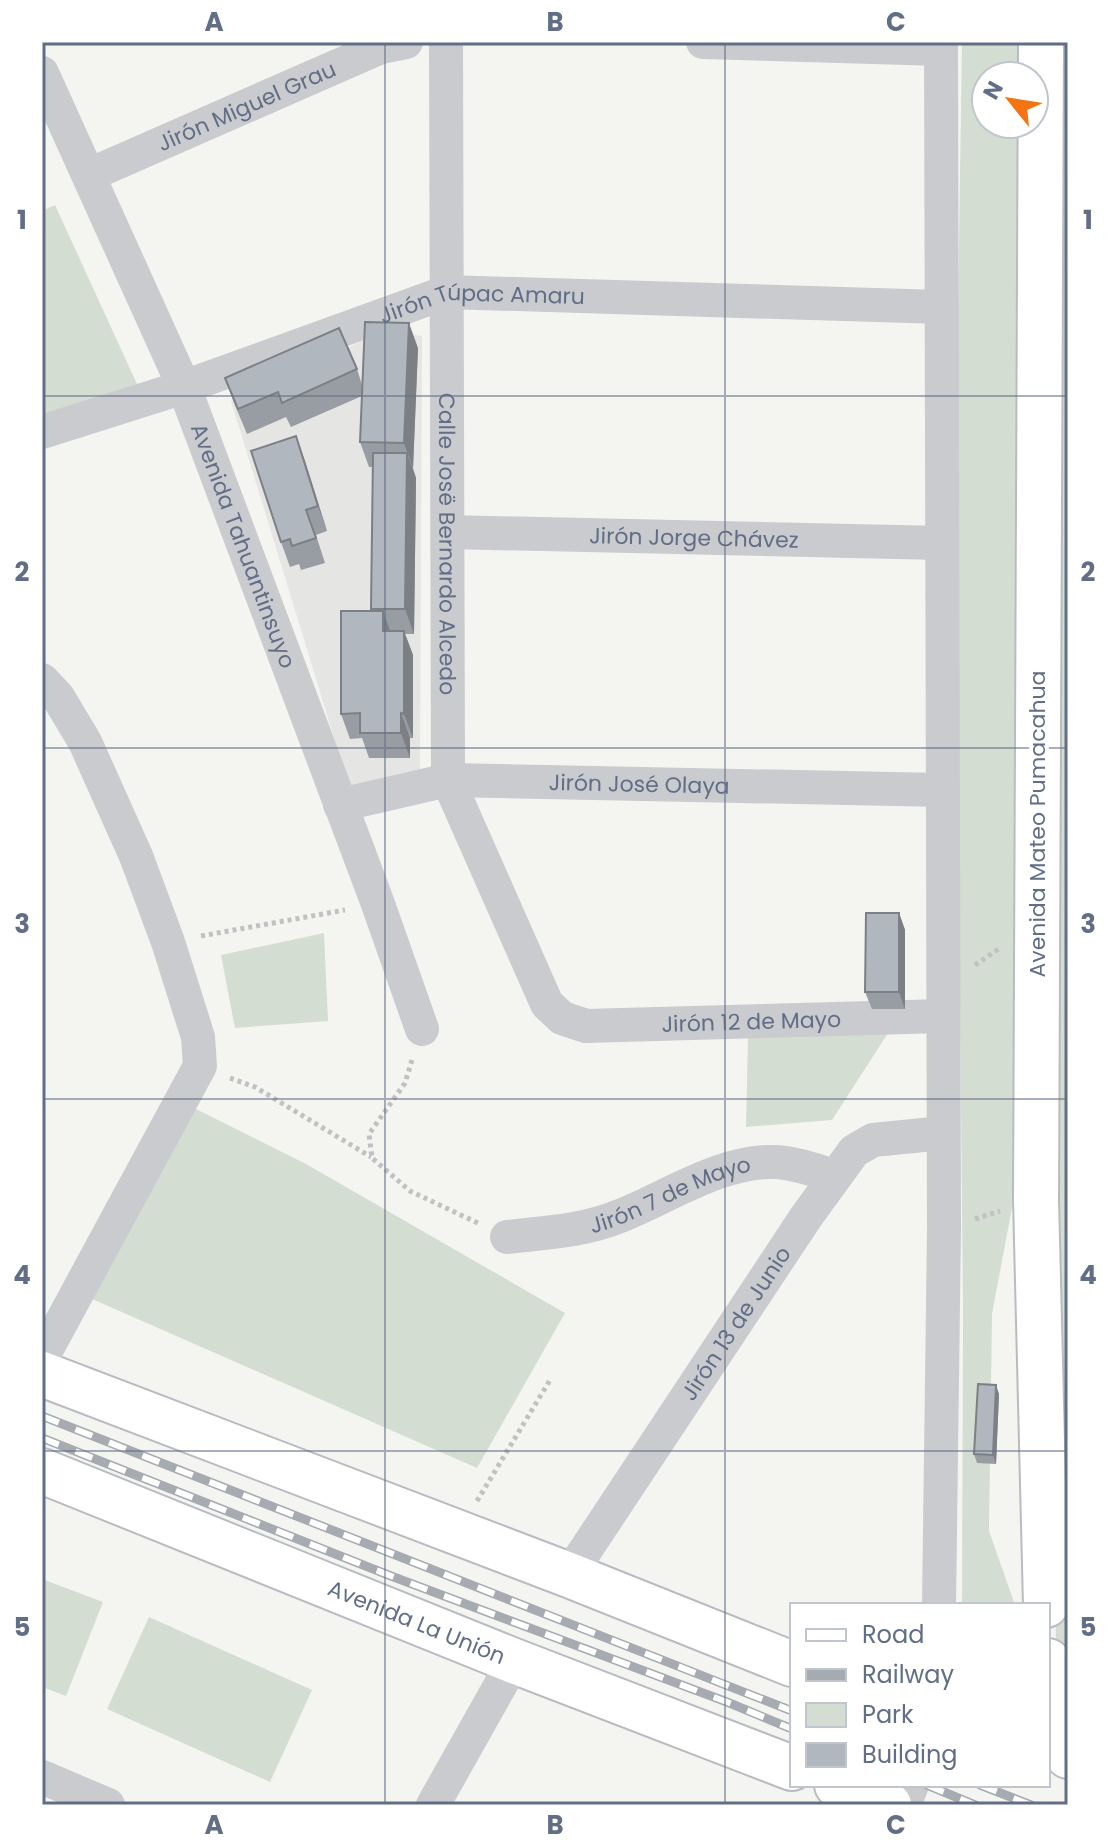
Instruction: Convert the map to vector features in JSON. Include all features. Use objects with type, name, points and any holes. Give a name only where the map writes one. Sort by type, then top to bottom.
[{"type":"street","name":"Jirón Miguel Grau","points":[[89,175],[381,47],[406,42]]},
{"type":"street","name":"Calle Josë Bernardo Alcedo","points":[[446,42],[448,780],[547,1004],[562,1018]]},
{"type":"street","points":[[703,42],[941,46],[943,1133],[939,1603]]},
{"type":"street","name":"Avenida Mateo Pumacahua","points":[[1041,42],[1052,1049],[1036,1216],[1046,1603]]},
{"type":"street","name":"Avenida Tahuantinsuyo","points":[[42,73],[184,387],[422,1029]]},
{"type":"street","name":"Jirón Túpac Amaru","points":[[42,432],[184,387],[447,292],[941,307]]},
{"type":"street","name":"Jirón Jorge Chávez","points":[[448,532],[942,543]]},
{"type":"street","points":[[42,680],[58,697],[85,742],[136,856],[168,942],[198,1037],[200,1066],[42,1358]]},
{"type":"street","name":"Jirón José Olaya","points":[[340,805],[448,780],[942,790]]},
{"type":"street","name":"Jirón 12 de Mayo","points":[[562,1018],[586,1026],[943,1016]]},
{"type":"street","name":"Jirón 13 de Junio","points":[[569,1575],[834,1176],[854,1151],[873,1140],[943,1133]]},
{"type":"street","name":"Jirón 7 de Mayo","points":[[507,1237],[577,1229],[619,1217],[697,1180],[733,1168],[774,1162],[798,1165],[834,1176]]},
{"type":"street","points":[[42,1374],[458,1532],[790,1663]]},
{"type":"street","name":"Avenida La Unión","points":[[42,1471],[514,1661],[790,1767]]},
{"type":"street","points":[[433,1805],[514,1661]]},
{"type":"street","points":[[1050,1670],[1068,1756]]},
{"type":"street","points":[[42,1777],[108,1805]]},
{"type":"street","points":[[842,1787],[889,1805]]},
{"type":"path","points":[[168,942],[378,904]]},
{"type":"path","points":[[372,1158],[369,1134],[405,1083],[422,1029]]},
{"type":"path","points":[[200,1066],[255,1087],[372,1158],[410,1191],[507,1237]]},
{"type":"path","points":[[458,1532],[550,1380]]},
{"type":"shaded area","points":[[386,330],[422,336],[420,770],[350,790],[231,401]]},
{"type":"green space","points":[[962,42],[1026,42],[1026,60],[970,60],[970,140],[1024,140],[1015,1192],[992,1314],[989,1531],[1014,1603],[962,1603],[963,1310],[958,308]]},
{"type":"green space","points":[[1053,42],[1068,42],[1068,1747],[1056,1723]]},
{"type":"green space","points":[[55,205],[137,384],[47,426],[42,415],[42,211]]},
{"type":"green space","points":[[324,933],[328,1021],[235,1028],[221,955]]},
{"type":"green space","points":[[890,1030],[832,1120],[746,1127],[748,1036]]},
{"type":"green space","points":[[188,1105],[306,1164],[565,1313],[477,1468],[92,1299]]},
{"type":"green space","points":[[42,1579],[103,1602],[66,1696],[42,1687]]},
{"type":"green space","points":[[149,1617],[312,1690],[270,1782],[107,1709]]},
{"type":"building","points":[[365,322],[409,323],[404,443],[360,442]]},
{"type":"building","points":[[339,328],[357,369],[282,403],[278,392],[238,409],[225,378]]},
{"type":"building","points":[[296,436],[318,506],[306,510],[316,538],[292,546],[290,539],[281,542],[251,451]]},
{"type":"building","points":[[373,453],[407,453],[405,609],[371,609]]},
{"type":"building","points":[[341,611],[383,611],[383,631],[404,631],[404,714],[401,713],[401,733],[360,733],[360,713],[341,714]]},
{"type":"building","points":[[866,913],[899,913],[899,992],[865,992]]},
{"type":"building","points":[[978,1384],[996,1385],[993,1455],[974,1454]]},
{"type":"railway","points":[[42,1416],[790,1710]]},
{"type":"railway","points":[[42,1438],[391,1576],[790,1728]]},
{"type":"railway","points":[[932,1787],[975,1805]]},
{"type":"railway","points":[[985,1787],[1031,1805]]}]
